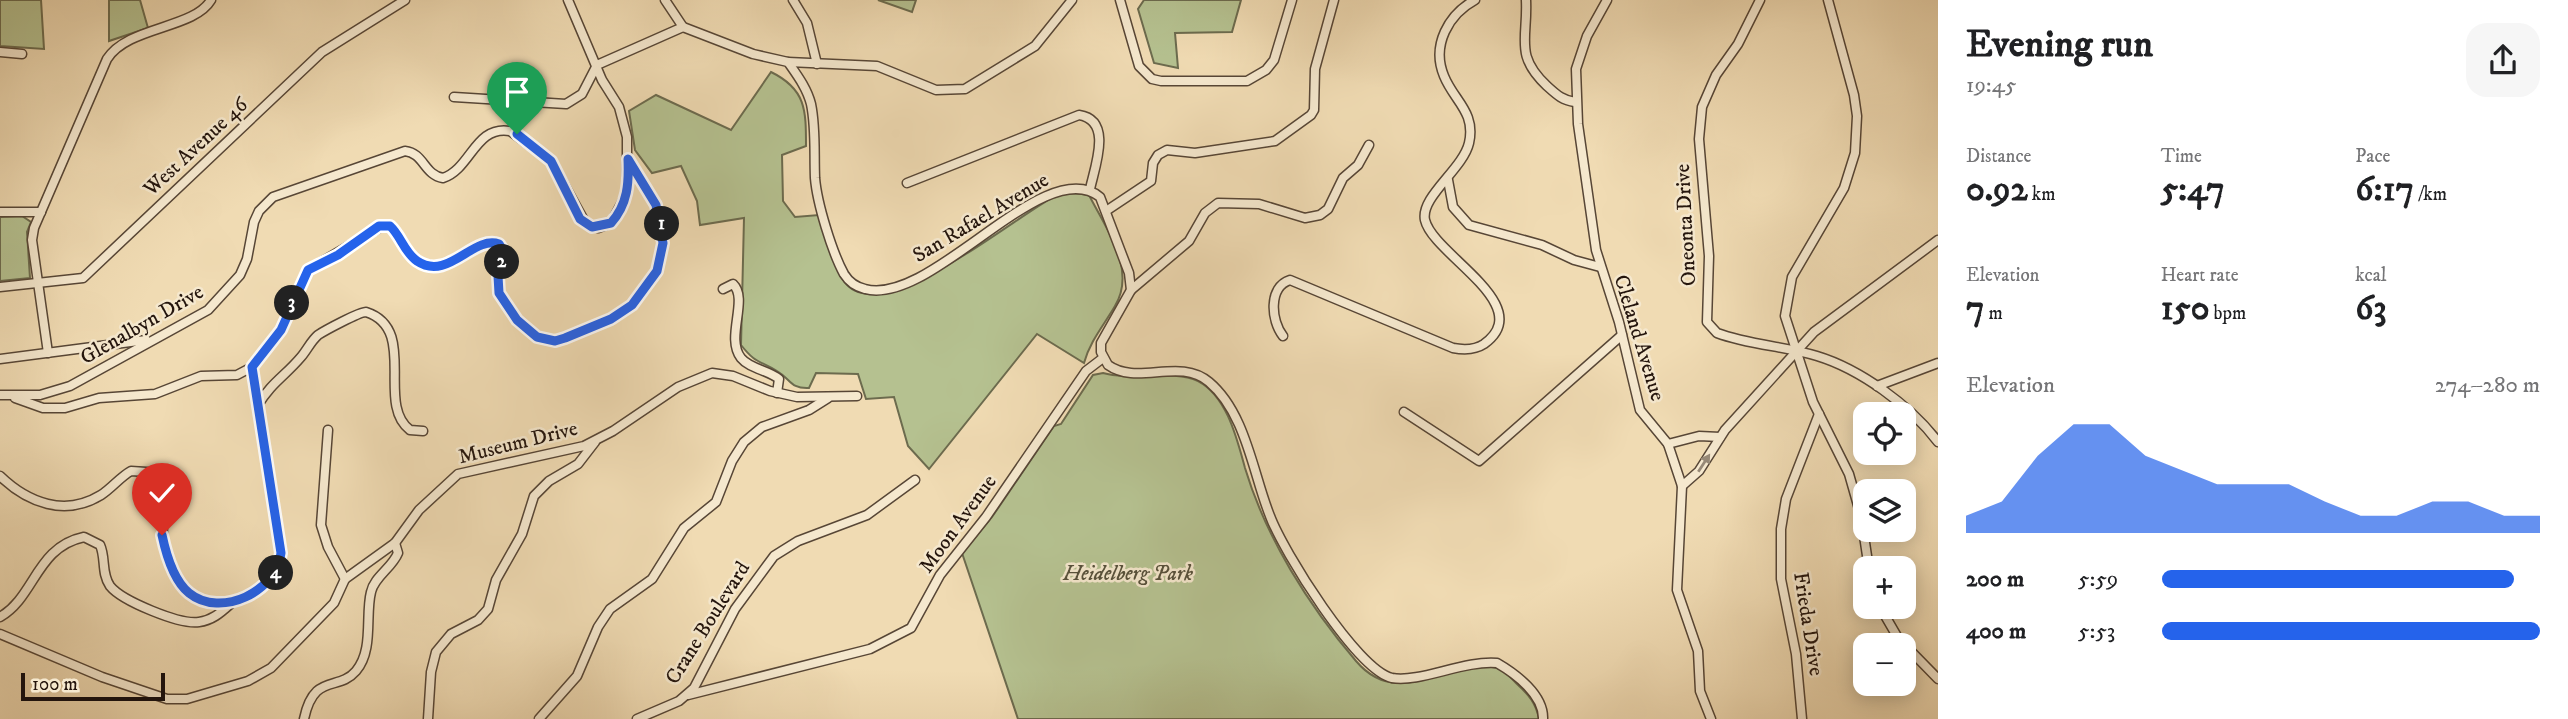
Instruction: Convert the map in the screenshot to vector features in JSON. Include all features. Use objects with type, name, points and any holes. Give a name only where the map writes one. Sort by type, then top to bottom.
[{"type":"street","points":[[48,353],[32,240],[41,212],[107,59],[122,43],[200,11],[211,0]]},
{"type":"street","name":"West Avenue 46","points":[[0,287],[83,278],[321,52],[405,0]]},
{"type":"street","name":"Glenalbyn Drive","points":[[5,395],[40,395],[70,386],[208,310],[231,287],[247,259],[259,212],[279,194],[405,152],[417,155],[431,174],[448,176],[488,134],[502,130],[517,134],[543,152],[555,167],[580,219],[598,228],[611,223],[623,206],[629,182],[624,121],[568,0]]},
{"type":"street","points":[[665,0],[683,27],[753,54],[788,62],[877,66],[936,90],[965,89],[1035,46],[1072,0]]},
{"type":"street","points":[[793,0],[807,23],[817,64]]},
{"type":"street","points":[[1120,0],[1139,66],[1152,79],[1232,83],[1258,76],[1274,60],[1292,0]]},
{"type":"street","points":[[1106,211],[1151,181],[1153,163],[1158,155],[1167,150],[1195,153],[1275,141],[1311,116],[1314,110],[1315,69],[1334,0]]},
{"type":"street","points":[[1283,336],[1277,329],[1274,297],[1280,285],[1290,280],[1453,348],[1471,349],[1486,342],[1496,329],[1496,304],[1432,233],[1426,222],[1429,200],[1448,180],[1465,154],[1471,132],[1466,110],[1443,74],[1440,55],[1448,22],[1461,7],[1475,0]]},
{"type":"street","points":[[1526,0],[1522,41],[1529,65],[1561,100],[1575,102]]},
{"type":"street","name":"Cleland Avenue","points":[[1607,0],[1580,52],[1575,102],[1600,267],[1622,335],[1640,410],[1668,444],[1682,486],[1677,590],[1698,651],[1700,691],[1711,719]]},
{"type":"street","name":"Oneonta Drive","points":[[1760,0],[1738,44],[1716,75],[1702,107],[1699,139],[1709,256],[1706,315],[1711,328],[1717,333],[1819,356],[1877,386],[1914,414],[1938,442]]},
{"type":"street","points":[[1828,0],[1854,95],[1857,134],[1844,188],[1787,290],[1785,316],[1819,414],[1838,449],[1856,495],[1867,556]]},
{"type":"street","points":[[454,97],[566,104],[579,98],[597,65],[683,27]]},
{"type":"street","points":[[0,52],[22,54]]},
{"type":"street","name":"San Rafael Avenue","points":[[788,62],[810,102],[815,181],[827,226],[844,274],[856,286],[871,290],[889,288],[925,274],[1047,194],[1063,188],[1090,189]]},
{"type":"street","points":[[907,183],[1079,115],[1090,117],[1098,125],[1099,141],[1090,189],[1100,197],[1106,211],[1129,274],[1131,290]]},
{"type":"street","points":[[1369,145],[1358,165],[1338,186],[1328,209],[1320,215],[1305,218],[1259,204],[1218,203],[1205,213],[1189,241],[1131,290],[1101,343],[1103,358],[1108,365],[1122,372],[1194,373],[1210,382],[1239,425],[1270,518],[1298,571],[1370,666],[1389,677],[1400,679],[1458,666],[1497,663],[1532,691],[1543,711],[1543,719]]},
{"type":"street","points":[[5,395],[28,404],[55,409],[108,397],[155,394],[201,376],[237,375],[252,367],[281,330],[308,270],[384,225],[394,230],[418,261],[433,266],[448,263],[489,242],[499,244],[504,252],[498,276],[499,293],[517,320],[537,337],[555,341],[611,319],[632,305],[651,282],[663,243],[656,205],[628,159]]},
{"type":"street","points":[[1448,180],[1453,207],[1469,225],[1542,245],[1574,260],[1600,267]]},
{"type":"street","points":[[0,212],[41,212]]},
{"type":"street","points":[[1682,486],[1699,471],[1720,437],[1814,332],[1938,240]]},
{"type":"street","points":[[723,289],[733,284],[738,293],[735,339],[739,355],[744,361],[779,379],[777,393]]},
{"type":"street","points":[[258,405],[269,386],[300,358],[319,334],[336,328],[353,315],[366,312],[390,329],[402,421],[411,430],[423,431]]},
{"type":"street","points":[[1404,412],[1479,461],[1622,335]]},
{"type":"street","points":[[0,359],[131,344],[157,337]]},
{"type":"street","name":"Moon Avenue","points":[[688,695],[870,649],[911,628],[940,575],[986,517],[1086,371],[1103,358]]},
{"type":"street","points":[[1877,386],[1938,363]]},
{"type":"street","points":[[0,476],[24,496],[48,505],[63,507],[100,496],[131,471],[162,473],[170,485],[162,535],[177,579],[191,595],[201,600],[222,603],[258,591],[273,579],[281,553],[252,367]]},
{"type":"street","name":"Museum Drive","points":[[0,634],[102,677],[167,699],[187,699],[248,681],[271,668],[334,603],[345,579],[395,543],[428,500],[458,474],[563,453],[596,440],[678,387],[702,375],[723,374],[777,393],[857,396]]},
{"type":"street","points":[[540,719],[577,676],[598,627],[610,609],[652,579],[684,528],[716,502],[732,461],[744,442],[762,427],[809,410],[831,397]]},
{"type":"street","name":"Frieda Drive","points":[[1802,719],[1797,654],[1781,579],[1781,529],[1786,499],[1819,414]]},
{"type":"street","points":[[328,430],[321,525],[328,547],[345,579]]},
{"type":"street","points":[[1668,444],[1699,436],[1720,437]]},
{"type":"street","points":[[428,719],[430,672],[436,652],[451,634],[478,620],[488,609],[496,580],[522,534],[534,496],[549,481],[578,464],[596,440]]},
{"type":"street","name":"Crane Boulevard","points":[[637,719],[688,695],[742,598],[774,556],[798,541],[867,514],[915,480]]},
{"type":"street","points":[[0,617],[15,606],[35,573],[51,555],[84,537],[100,545],[105,575],[115,591],[177,620],[188,623],[211,619],[241,597]]},
{"type":"street","points":[[304,719],[308,704],[320,689],[351,676],[358,668],[370,627],[371,590],[394,562],[398,553],[395,543]]},
{"type":"street","points":[[1887,619],[1898,638],[1938,679]]},
{"type":"green space","points":[[0,0],[41,0],[44,49],[0,46]]},
{"type":"green space","points":[[109,0],[140,0],[148,28],[109,41]]},
{"type":"green space","points":[[878,0],[916,0],[912,12]]},
{"type":"green space","points":[[1144,0],[1241,0],[1232,32],[1175,33],[1178,68],[1154,63],[1138,9]]},
{"type":"green space","points":[[771,72],[797,93],[804,111],[806,146],[782,155],[783,201],[795,217],[819,215],[840,274],[844,281],[861,293],[886,292],[916,281],[982,244],[1057,195],[1089,195],[1117,249],[1123,278],[1115,306],[1094,340],[1084,363],[1037,334],[929,469],[908,446],[894,397],[866,399],[858,374],[816,373],[809,388],[803,388],[750,356],[741,345],[744,218],[700,225],[697,201],[681,166],[652,173],[635,150],[629,111],[656,95],[731,130]]},
{"type":"green space","points":[[22,216],[31,222],[27,232],[30,278],[0,281],[0,217]]},
{"type":"green space","name":"Heidelberg Park","points":[[1103,373],[1177,376],[1198,381],[1208,388],[1224,407],[1254,494],[1291,570],[1339,640],[1373,676],[1390,682],[1408,683],[1461,669],[1479,666],[1497,668],[1508,674],[1528,696],[1539,719],[1018,719],[962,553],[992,517],[1054,426],[1061,424],[1093,375]]},
{"type":"route","points":[[162,535],[177,579],[191,595],[201,600],[211,603],[231,601],[258,591],[273,579],[281,553],[252,367],[281,330],[308,270],[338,255],[379,226],[390,226],[411,255],[426,265],[448,263],[489,242],[499,244],[504,252],[497,283],[499,293],[527,331],[546,340],[565,338],[611,319],[642,295],[662,257],[663,230],[656,205],[628,159],[629,182],[623,206],[611,223],[598,228],[592,227],[580,219],[551,161],[517,134]]}]
